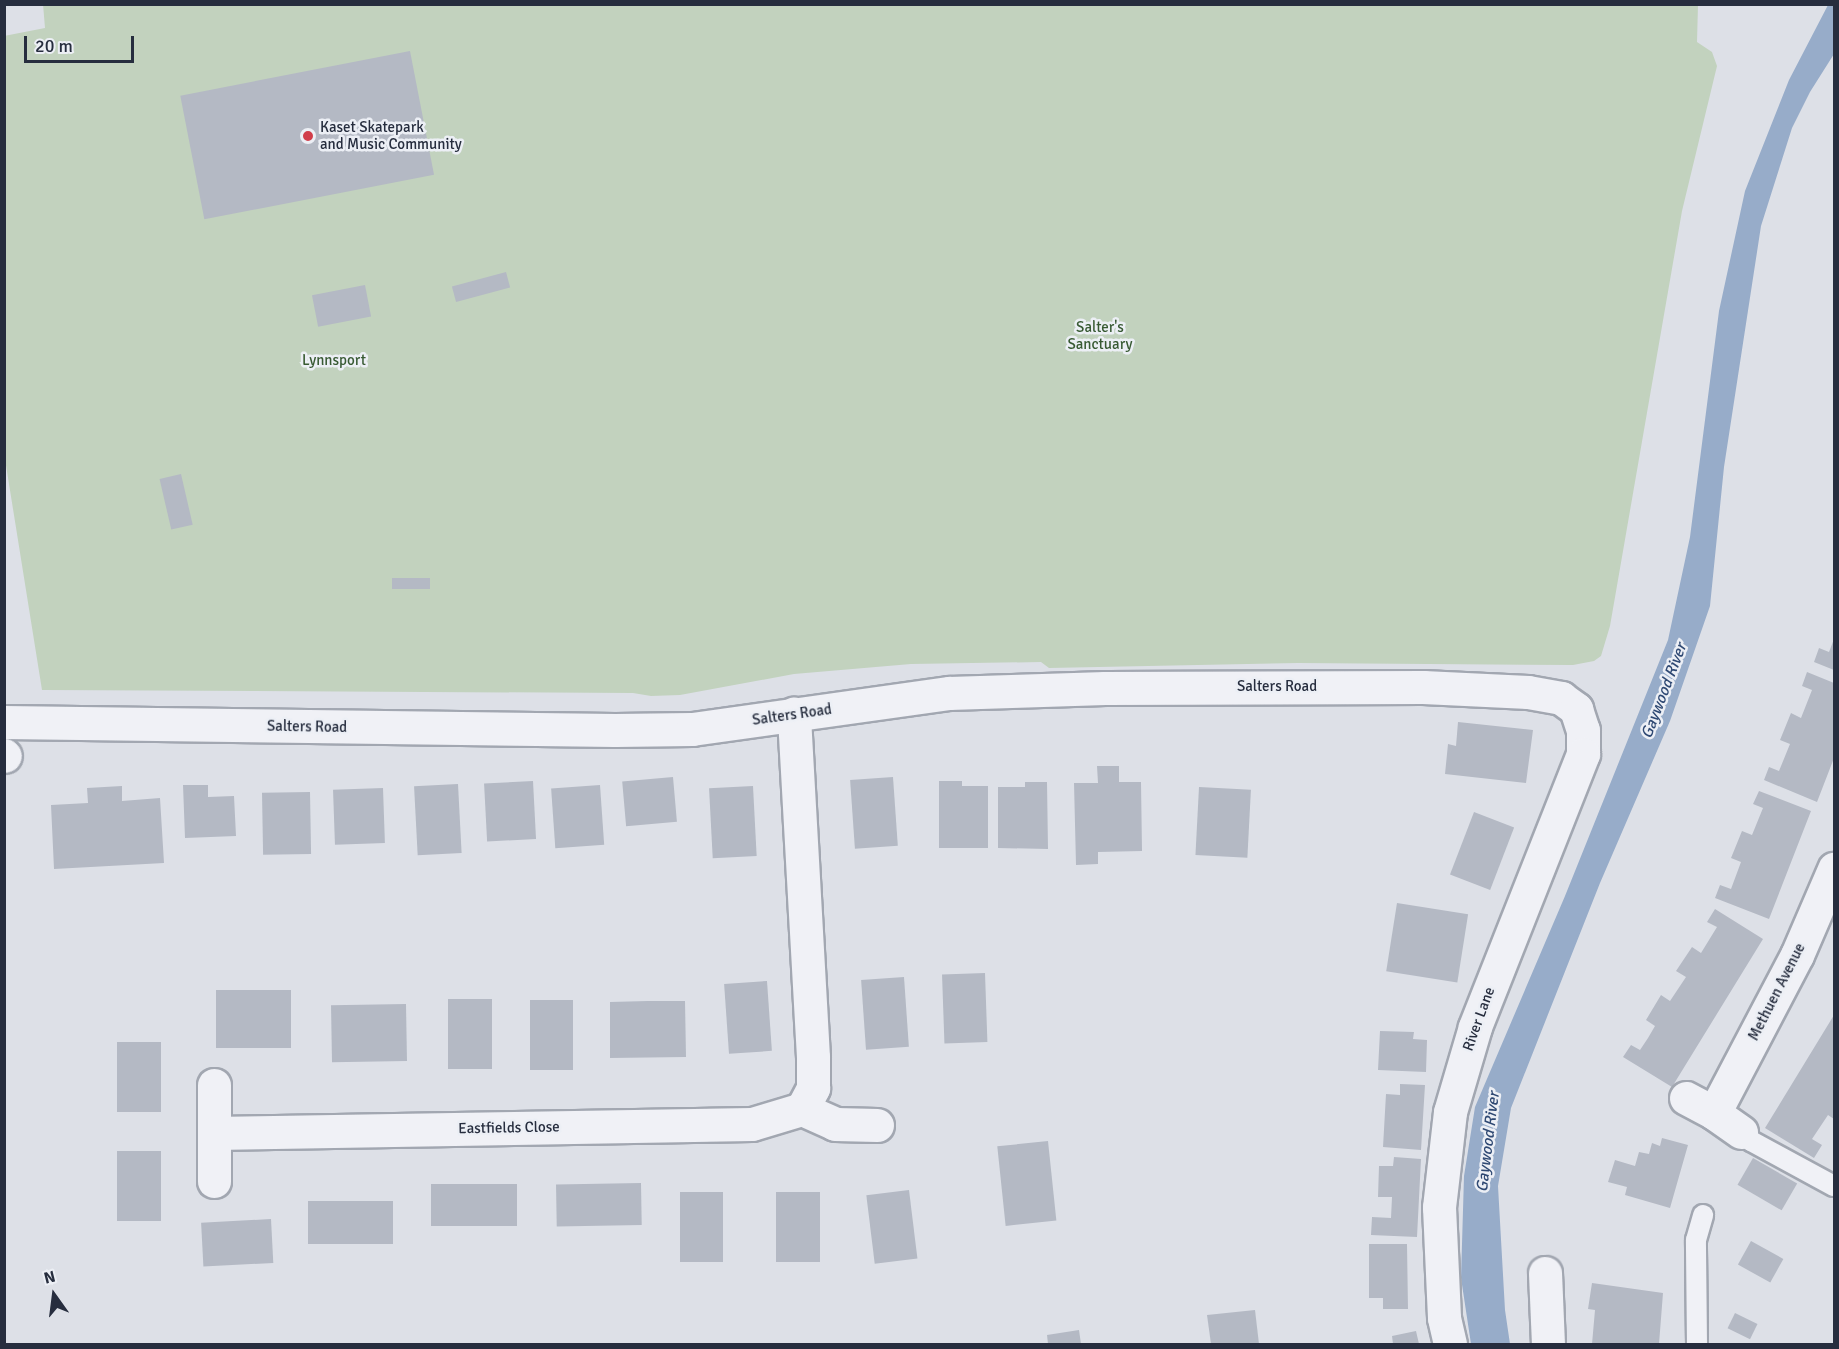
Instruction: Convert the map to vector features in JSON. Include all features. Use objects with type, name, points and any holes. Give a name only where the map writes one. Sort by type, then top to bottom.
[{"type":"street","name":"Salters Road","points":[[4,722],[692,729],[949,693],[1117,688],[1435,687],[1528,692],[1561,698],[1576,709]]},
{"type":"street","name":"River Lane","points":[[1450,1344],[1444,1318],[1439,1207],[1450,1112],[1474,1027],[1583,754],[1583,730],[1576,709]]},
{"type":"street","points":[[794,714],[813,1057],[813,1088],[802,1109],[835,1124],[877,1125]]},
{"type":"street","name":"Methuen Avenue","points":[[1741,1132],[1700,1105],[1797,955],[1834,869]]},
{"type":"street","points":[[214,1086],[214,1181]]},
{"type":"street","name":"Eastfields Close","points":[[214,1133],[752,1124],[802,1109]]},
{"type":"street","points":[[1545,1273],[1548,1344]]},
{"type":"lane","points":[[1741,1132],[1834,1186]]},
{"type":"lane","points":[[1697,1344],[1696,1240],[1703,1215]]},
{"type":"green space","points":[[43,4],[1698,5],[1697,42],[1712,52],[1717,66],[1682,211],[1610,626],[1601,656],[1594,661],[1573,665],[1298,663],[1049,668],[1041,662],[911,664],[794,674],[680,695],[651,696],[633,693],[42,690],[5,459],[4,36],[45,28]]},
{"type":"water","name":"Gaywood River","points":[[1828,5],[1834,5],[1834,54],[1810,92],[1792,128],[1761,226],[1724,467],[1710,606],[1670,721],[1600,883],[1511,1108],[1498,1186],[1505,1310],[1510,1344],[1471,1344],[1461,1278],[1464,1176],[1475,1107],[1565,896],[1668,640],[1690,537],[1719,311],[1745,191],[1789,80]]},
{"type":"building","name":"Kaset Skatepark and Music Community","points":[[410,51],[434,175],[204,219],[180,96]]},
{"type":"building","points":[[506,272],[510,287],[456,302],[452,286]]},
{"type":"building","points":[[365,285],[371,316],[318,327],[312,295]]},
{"type":"building","points":[[181,474],[193,525],[171,530],[160,479]]},
{"type":"building","points":[[392,578],[430,578],[430,589],[392,589]]},
{"type":"building","points":[[1834,639],[1834,670],[1814,662],[1819,648],[1829,652]]},
{"type":"building","points":[[1807,672],[1834,683],[1834,758],[1817,802],[1764,780],[1769,767],[1779,771],[1790,744],[1780,740],[1791,713],[1801,718],[1812,690],[1802,686]]},
{"type":"building","points":[[1458,722],[1533,730],[1526,783],[1445,774],[1448,744],[1456,746]]},
{"type":"building","points":[[1097,766],[1119,766],[1119,782],[1141,782],[1142,851],[1098,852],[1098,864],[1076,865],[1074,783],[1098,783]]},
{"type":"building","points":[[673,777],[677,822],[626,826],[622,781]]},
{"type":"building","points":[[893,777],[898,846],[855,849],[850,780]]},
{"type":"building","points":[[533,781],[536,839],[487,841],[484,784]]},
{"type":"building","points":[[939,781],[962,781],[962,786],[988,786],[988,848],[939,848]]},
{"type":"building","points":[[1025,782],[1047,782],[1048,849],[998,848],[998,787],[1025,787]]},
{"type":"building","points":[[458,784],[462,853],[418,855],[414,786]]},
{"type":"building","points":[[183,785],[208,785],[208,797],[234,796],[236,836],[185,838]]},
{"type":"building","points":[[600,785],[604,845],[555,848],[551,788]]},
{"type":"building","points":[[122,786],[122,801],[160,798],[164,863],[54,869],[51,805],[88,803],[87,788]]},
{"type":"building","points":[[753,786],[757,856],[713,858],[709,788]]},
{"type":"building","points":[[1199,787],[1251,790],[1247,858],[1195,855]]},
{"type":"building","points":[[383,788],[385,843],[335,845],[333,790]]},
{"type":"building","points":[[1759,791],[1811,811],[1769,919],[1715,898],[1720,885],[1731,889],[1741,862],[1731,858],[1742,831],[1752,835],[1763,808],[1753,804]]},
{"type":"building","points":[[310,792],[311,854],[263,855],[262,793]]},
{"type":"building","points":[[1474,812],[1514,827],[1490,890],[1450,875]]},
{"type":"building","points":[[1397,903],[1468,914],[1457,982],[1386,971]]},
{"type":"building","points":[[1715,909],[1763,939],[1672,1087],[1623,1057],[1631,1045],[1640,1050],[1648,1038],[1655,1026],[1646,1020],[1661,995],[1670,1001],[1686,977],[1676,971],[1692,947],[1701,953],[1717,927],[1707,922]]},
{"type":"building","points":[[985,973],[987,1042],[944,1043],[942,975]]},
{"type":"building","points":[[904,977],[909,1047],[866,1050],[861,980]]},
{"type":"building","points":[[767,981],[772,1051],[729,1054],[724,984]]},
{"type":"building","points":[[216,990],[291,990],[291,1048],[216,1048]]},
{"type":"building","points":[[448,999],[492,999],[492,1069],[448,1069]]},
{"type":"building","points":[[530,1000],[573,1000],[573,1070],[530,1070]]},
{"type":"building","points":[[685,1001],[686,1057],[610,1058],[610,1002]]},
{"type":"building","points":[[406,1004],[407,1061],[332,1062],[331,1005]]},
{"type":"building","points":[[1834,1015],[1834,1119],[1828,1115],[1812,1139],[1822,1145],[1814,1158],[1765,1128]]},
{"type":"building","points":[[1380,1031],[1414,1032],[1413,1039],[1427,1040],[1426,1072],[1378,1070]]},
{"type":"building","points":[[117,1042],[161,1042],[161,1112],[117,1112]]},
{"type":"building","points":[[1400,1084],[1425,1085],[1421,1150],[1383,1147],[1386,1094],[1400,1095]]},
{"type":"building","points":[[1662,1138],[1688,1145],[1670,1208],[1625,1195],[1627,1187],[1608,1182],[1615,1160],[1635,1166],[1639,1152],[1649,1154],[1652,1143],[1660,1146]]},
{"type":"building","points":[[1048,1141],[1056,1221],[1006,1226],[997,1146]]},
{"type":"building","points":[[117,1151],[161,1151],[161,1221],[117,1221]]},
{"type":"building","points":[[1394,1157],[1421,1159],[1417,1237],[1371,1235],[1372,1217],[1391,1218],[1392,1197],[1378,1197],[1379,1166],[1393,1166]]},
{"type":"building","points":[[1753,1158],[1797,1184],[1782,1210],[1738,1185]]},
{"type":"building","points":[[641,1183],[642,1225],[557,1226],[556,1184]]},
{"type":"building","points":[[431,1184],[517,1184],[517,1226],[431,1226]]},
{"type":"building","points":[[909,1190],[917,1258],[875,1264],[866,1195]]},
{"type":"building","points":[[680,1192],[723,1192],[723,1262],[680,1262]]},
{"type":"building","points":[[776,1192],[820,1192],[820,1262],[776,1262]]},
{"type":"building","points":[[308,1201],[393,1201],[393,1244],[308,1244]]},
{"type":"building","points":[[271,1219],[273,1263],[203,1267],[201,1223]]},
{"type":"building","points":[[1751,1241],[1783,1259],[1770,1283],[1738,1265]]},
{"type":"building","points":[[1369,1244],[1407,1244],[1408,1309],[1383,1309],[1383,1298],[1369,1298]]},
{"type":"building","points":[[1592,1283],[1663,1293],[1659,1344],[1592,1344],[1595,1310],[1588,1309]]},
{"type":"building","points":[[1255,1310],[1259,1344],[1211,1344],[1207,1315]]},
{"type":"building","points":[[1735,1313],[1757,1324],[1750,1339],[1728,1328]]},
{"type":"building","points":[[1079,1330],[1081,1344],[1048,1344],[1047,1335]]},
{"type":"building","points":[[1416,1331],[1419,1344],[1393,1344],[1392,1336]]},
{"type":"place","name":"Kaset Skatepark and Music Community","points":[[308,136]]},
{"type":"park label","name":"Salter's Sanctuary","points":[[1100,336]]},
{"type":"park label","name":"Lynnsport","points":[[334,361]]}]
